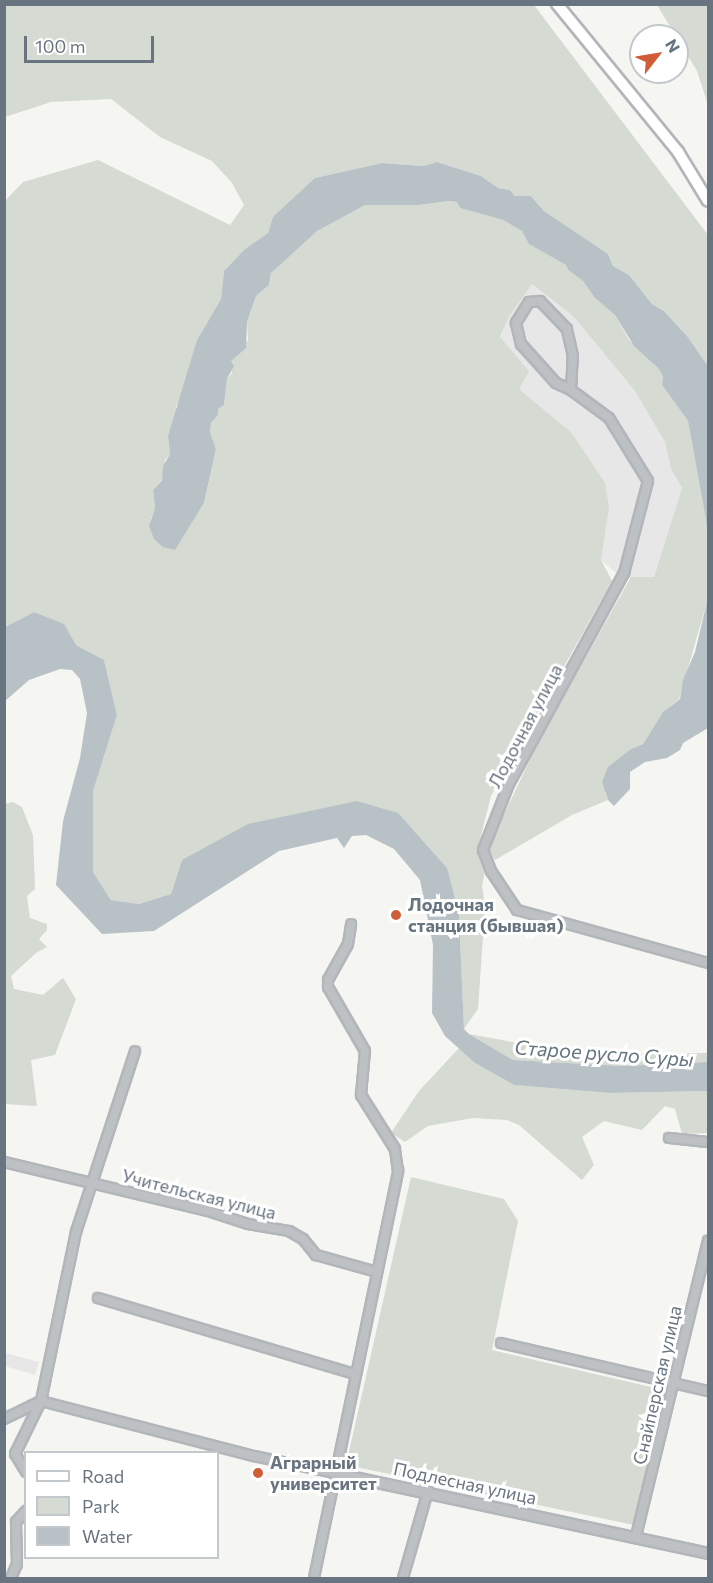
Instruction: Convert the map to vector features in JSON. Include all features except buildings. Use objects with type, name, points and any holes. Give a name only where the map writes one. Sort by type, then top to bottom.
[{"type":"main road","points":[[556,4],[678,152],[708,201]]},
{"type":"street","name":"Лодочная улица","points":[[571,390],[573,356],[567,329],[540,301],[529,302],[516,323],[521,344],[556,383],[571,390],[609,418],[648,481],[624,573],[509,784],[483,850],[491,871],[517,910],[708,963]]},
{"type":"street","points":[[314,1578],[398,1171],[395,1149],[361,1095],[365,1051],[328,987],[328,980],[348,944],[351,924]]},
{"type":"street","points":[[24,1469],[15,1454],[40,1401],[76,1232],[135,1051]]},
{"type":"street","points":[[669,1138],[708,1142]]},
{"type":"street","name":"Учительская улица","points":[[4,1162],[289,1231],[303,1239],[316,1255],[377,1272]]},
{"type":"street","name":"Снайперская улица","points":[[636,1536],[673,1384],[704,1271],[708,1240]]},
{"type":"street","points":[[98,1298],[355,1374]]},
{"type":"street","points":[[501,1343],[708,1391]]},
{"type":"street","points":[[4,1419],[40,1401]]},
{"type":"street","name":"Подлесная улица","points":[[40,1401],[254,1456],[708,1552]]},
{"type":"street","points":[[403,1578],[428,1491]]},
{"type":"street","points":[[11,1578],[17,1564],[16,1522],[24,1512]]},
{"type":"shaded area","points":[[532,284],[573,316],[635,391],[665,442],[671,469],[682,488],[654,577],[631,577],[615,572],[601,560],[609,508],[571,432],[519,389],[500,338],[509,317]]},
{"type":"shaded area","points":[[5,1353],[39,1362],[35,1375],[5,1366]]},
{"type":"green space","points":[[5,5],[534,5],[708,235],[708,366],[687,336],[664,311],[652,304],[629,275],[613,266],[608,254],[544,211],[531,196],[515,196],[510,190],[498,188],[481,176],[437,162],[423,166],[382,163],[315,178],[271,225],[268,233],[245,249],[224,271],[221,299],[197,340],[183,394],[176,406],[176,415],[168,436],[170,454],[165,460],[162,479],[153,490],[155,508],[151,519],[175,549],[204,503],[216,449],[210,432],[211,423],[218,415],[218,409],[224,405],[227,379],[232,373],[231,361],[248,340],[247,322],[256,296],[269,285],[271,273],[309,237],[327,224],[365,205],[419,205],[449,201],[457,202],[460,208],[503,220],[522,231],[530,244],[566,265],[568,270],[583,281],[595,298],[615,315],[629,340],[658,368],[663,376],[662,385],[688,421],[706,520],[707,602],[679,699],[663,712],[643,744],[631,749],[605,792],[608,800],[572,815],[495,860],[488,848],[539,741],[631,577],[654,577],[682,488],[671,469],[665,442],[635,391],[573,316],[532,284],[509,317],[500,337],[529,371],[519,389],[571,432],[605,483],[609,508],[601,560],[612,581],[491,796],[477,851],[485,871],[482,886],[485,907],[478,1009],[464,1029],[459,914],[398,813],[182,860],[171,894],[139,904],[111,900],[93,872],[93,790],[117,715],[104,660],[76,645],[63,624],[34,612],[5,627],[5,201],[23,182],[98,160],[230,225],[244,205],[232,183],[212,161],[160,137],[111,99],[51,102],[5,117]]},
{"type":"green space","points":[[657,5],[708,5],[708,105],[697,71],[689,58],[689,24],[669,24]]},
{"type":"green space","points":[[13,802],[22,807],[33,835],[35,889],[27,896],[30,918],[47,924],[47,930],[39,939],[47,947],[36,953],[11,976],[14,989],[43,995],[63,978],[76,999],[55,1055],[31,1060],[37,1106],[5,1104],[4,804]]},
{"type":"green space","points":[[469,1034],[540,1047],[602,1054],[708,1053],[708,1062],[622,1066],[513,1060]]},
{"type":"green space","points":[[459,1048],[475,1063],[514,1085],[610,1093],[708,1091],[708,1133],[682,1134],[675,1109],[665,1106],[642,1130],[604,1121],[582,1137],[594,1165],[582,1180],[519,1125],[507,1120],[473,1118],[428,1126],[405,1142],[391,1133],[419,1091]]},
{"type":"green space","points":[[411,1177],[504,1199],[518,1221],[492,1350],[668,1391],[634,1525],[346,1465]]},
{"type":"water","points":[[437,162],[481,176],[498,188],[510,190],[515,196],[531,196],[544,211],[608,254],[613,266],[629,275],[652,304],[664,311],[687,336],[708,366],[708,548],[706,520],[688,421],[662,385],[663,376],[658,368],[634,346],[615,315],[595,298],[583,281],[568,270],[566,265],[529,244],[522,231],[503,220],[460,208],[457,202],[449,201],[419,205],[365,205],[317,231],[271,273],[269,285],[256,296],[247,322],[246,348],[231,361],[234,366],[227,379],[224,405],[218,409],[218,415],[211,423],[210,432],[216,449],[204,503],[175,550],[163,547],[154,539],[149,526],[155,508],[153,490],[162,480],[163,466],[170,454],[168,436],[197,340],[221,299],[224,271],[245,249],[268,233],[273,217],[315,178],[382,163],[423,166]]},
{"type":"water","points":[[708,563],[708,728],[683,743],[680,750],[667,758],[645,762],[630,772],[630,789],[614,806],[608,800],[602,782],[608,767],[631,749],[643,744],[663,712],[680,699],[683,680],[695,652],[707,602]]},
{"type":"water","name":"Старое русло Суры","points":[[34,612],[64,624],[76,645],[104,660],[117,715],[93,791],[93,872],[111,900],[139,904],[171,894],[182,860],[248,824],[357,801],[398,813],[447,868],[459,914],[464,1029],[469,1034],[513,1060],[622,1066],[708,1062],[708,1091],[610,1093],[514,1085],[475,1063],[445,1036],[432,1013],[433,945],[420,880],[394,849],[366,835],[352,836],[344,848],[337,838],[279,851],[154,931],[102,934],[56,885],[63,821],[80,758],[87,713],[80,679],[72,670],[60,669],[29,680],[5,701],[5,627]]},
{"type":"place","name":"Лодочная станция (бывшая)","points":[[396,915]]},
{"type":"place","name":"Аграрный университет","points":[[258,1473]]}]
